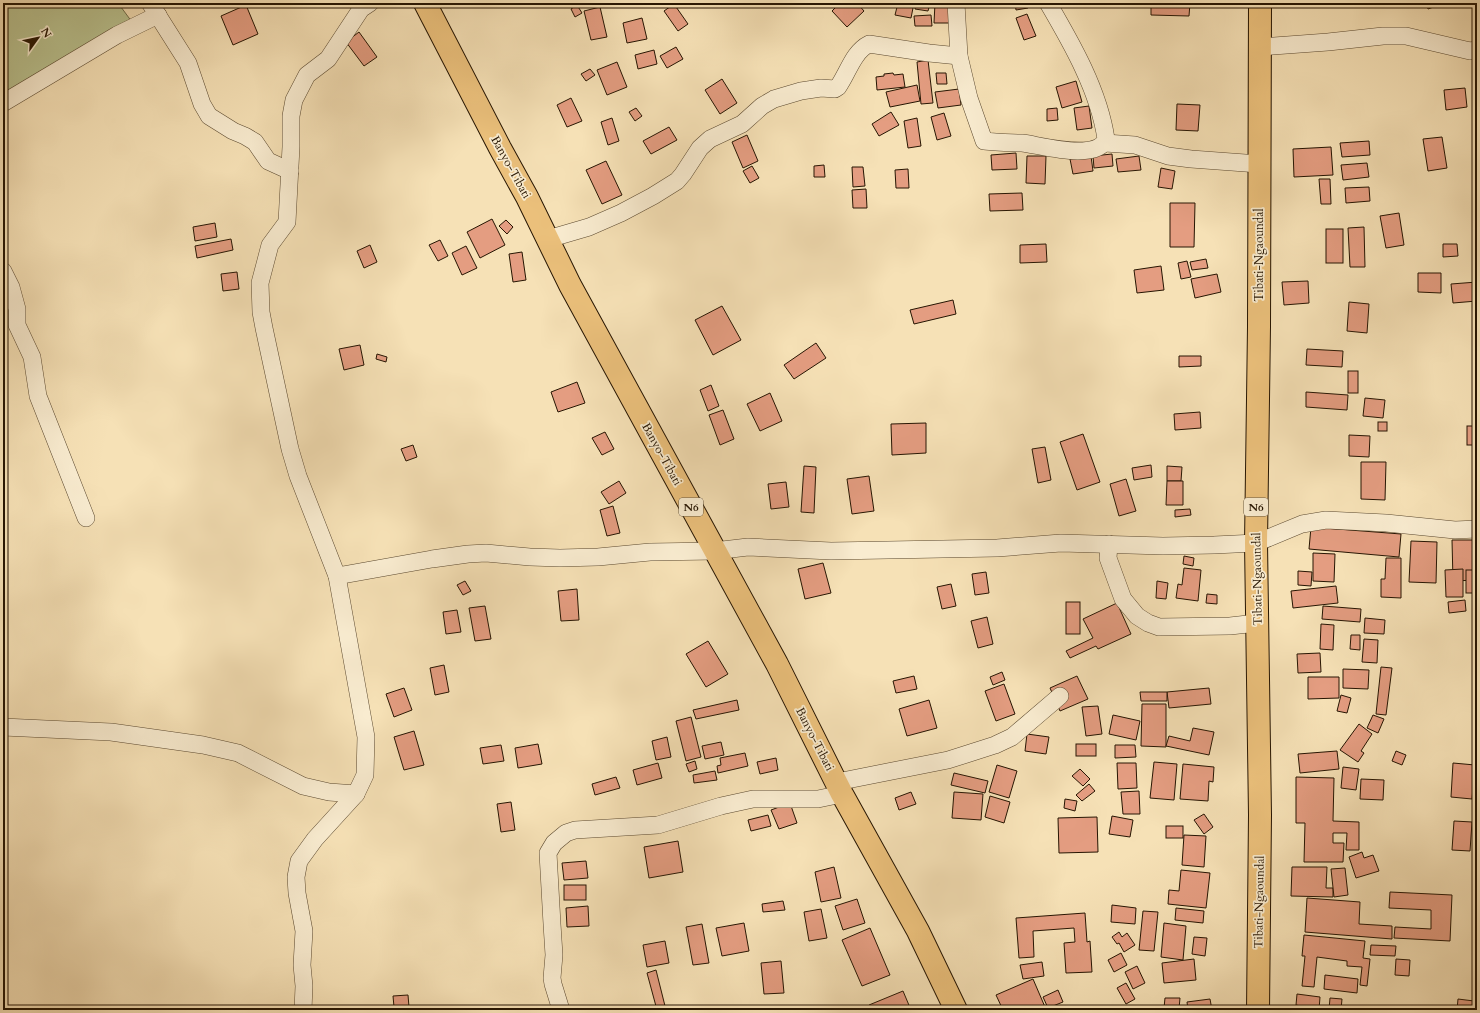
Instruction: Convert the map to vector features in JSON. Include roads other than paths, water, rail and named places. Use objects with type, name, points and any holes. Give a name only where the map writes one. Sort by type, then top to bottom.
[{"type":"highway","name":"Banyo-Tibati","points":[[425,3],[594,329],[780,671],[840,788],[918,931],[956,1010]]},
{"type":"highway","name":"Tibati-Ngaoundal","points":[[1258,1010],[1260,816],[1256,543],[1259,327],[1260,3]]},
{"type":"street","points":[[303,1010],[304,986],[302,965],[304,931],[297,893],[296,877],[299,861],[315,839],[356,794],[366,775],[366,737],[337,576],[298,476],[290,449],[261,312],[260,283],[270,245],[287,222],[291,116],[294,100],[307,75],[328,58],[361,9],[370,3]]},
{"type":"street","points":[[956,3],[959,56],[969,98],[984,141],[1022,143],[1053,149],[1075,151],[1095,148],[1104,143],[1135,145],[1168,156],[1259,164]]},
{"type":"street","points":[[1048,3],[1063,29],[1091,86],[1106,133],[1104,143]]},
{"type":"street","points":[[3,103],[117,35],[154,9],[188,63],[202,104],[209,116],[233,131],[255,142],[268,161],[290,171]]},
{"type":"street","points":[[1260,47],[1383,36],[1406,36],[1470,51],[1477,50]]},
{"type":"street","points":[[548,239],[589,228],[621,213],[677,181],[700,148],[710,139],[742,124],[762,106],[774,99],[801,91],[821,88],[834,89],[838,87],[853,60],[864,47],[869,44],[959,56]]},
{"type":"street","points":[[3,271],[11,287],[17,309],[17,325],[32,357],[38,396],[86,518]]},
{"type":"street","points":[[337,576],[468,554],[486,553],[560,558],[598,557],[650,552],[714,551],[748,547],[831,550],[888,550],[997,548],[1061,543],[1163,546],[1256,543],[1302,524],[1326,520],[1386,523],[1455,530],[1477,529]]},
{"type":"street","points":[[1109,544],[1108,558],[1123,599],[1137,616],[1148,623],[1158,627],[1230,626],[1257,623]]},
{"type":"street","points":[[561,1010],[552,978],[554,955],[548,853],[554,842],[566,833],[575,830],[658,825],[721,806],[753,799],[818,799],[840,788],[948,760],[995,745],[1012,737],[1060,696]]},
{"type":"street","points":[[3,728],[111,732],[203,745],[238,753],[303,786],[329,792],[356,794]]}]
